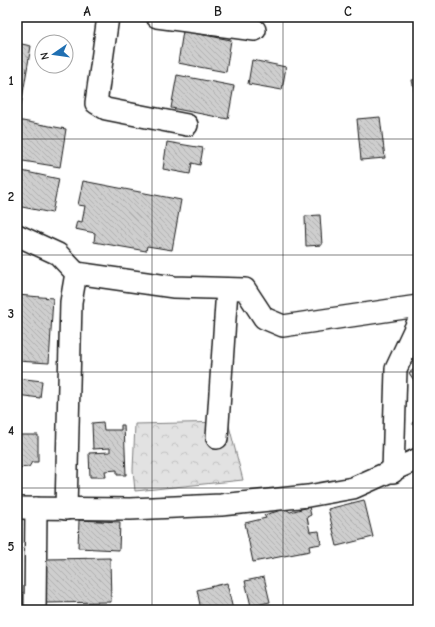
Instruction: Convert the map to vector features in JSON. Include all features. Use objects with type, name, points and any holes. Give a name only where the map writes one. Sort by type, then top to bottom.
[{"type":"street","points":[[108,17],[96,103],[106,109],[187,125]]},
{"type":"street","points":[[157,17],[255,30]]},
{"type":"street","points":[[17,235],[58,254],[76,273],[174,287],[245,289],[264,318],[283,326],[418,306]]},
{"type":"street","points":[[66,509],[71,302],[76,273]]},
{"type":"street","points":[[217,438],[226,289]]},
{"type":"street","points":[[393,472],[396,369],[418,322]]},
{"type":"street","points":[[35,610],[27,508],[130,509],[221,505],[308,496],[353,488],[393,472],[418,459]]},
{"type":"green space","points":[[228,422],[243,480],[135,491],[133,470],[135,424]]},
{"type":"building","points":[[183,31],[231,40],[226,72],[178,63]]},
{"type":"building","points":[[17,43],[31,46],[21,105],[17,104]]},
{"type":"building","points":[[252,60],[286,67],[282,90],[248,84]]},
{"type":"building","points":[[177,75],[234,86],[228,119],[171,108]]},
{"type":"building","points":[[418,79],[418,109],[412,80]]},
{"type":"building","points":[[380,117],[385,158],[361,160],[357,119]]},
{"type":"building","points":[[17,120],[66,129],[60,167],[17,160]]},
{"type":"building","points":[[167,142],[203,148],[200,165],[192,163],[190,174],[163,169]]},
{"type":"building","points":[[17,170],[59,179],[52,213],[17,206]]},
{"type":"building","points":[[83,181],[181,200],[172,250],[147,246],[146,251],[94,242],[95,233],[75,229],[77,221],[82,222],[85,206],[78,205]]},
{"type":"building","points":[[320,215],[322,245],[306,246],[305,216]]},
{"type":"building","points":[[17,295],[53,298],[49,363],[17,361]]},
{"type":"building","points":[[418,366],[418,386],[409,373]]},
{"type":"building","points":[[17,378],[42,381],[40,398],[17,395]]},
{"type":"building","points":[[418,418],[418,431],[412,423]]},
{"type":"building","points":[[103,422],[104,430],[121,430],[121,425],[124,425],[126,475],[117,475],[117,470],[105,471],[106,477],[90,477],[89,453],[110,452],[110,448],[93,449],[92,423]]},
{"type":"building","points":[[17,435],[38,435],[38,462],[32,462],[29,467],[17,468]]},
{"type":"building","points":[[364,500],[373,537],[337,546],[328,509]]},
{"type":"building","points":[[309,507],[311,515],[307,517],[310,532],[319,531],[321,544],[309,546],[310,551],[253,562],[245,523],[266,518],[264,515],[286,509],[290,512]]},
{"type":"building","points":[[79,520],[120,522],[119,550],[78,548]]},
{"type":"building","points":[[110,558],[111,602],[46,603],[46,559]]},
{"type":"building","points":[[264,577],[270,602],[251,606],[245,581]]},
{"type":"building","points":[[227,583],[233,610],[201,610],[197,590]]}]
